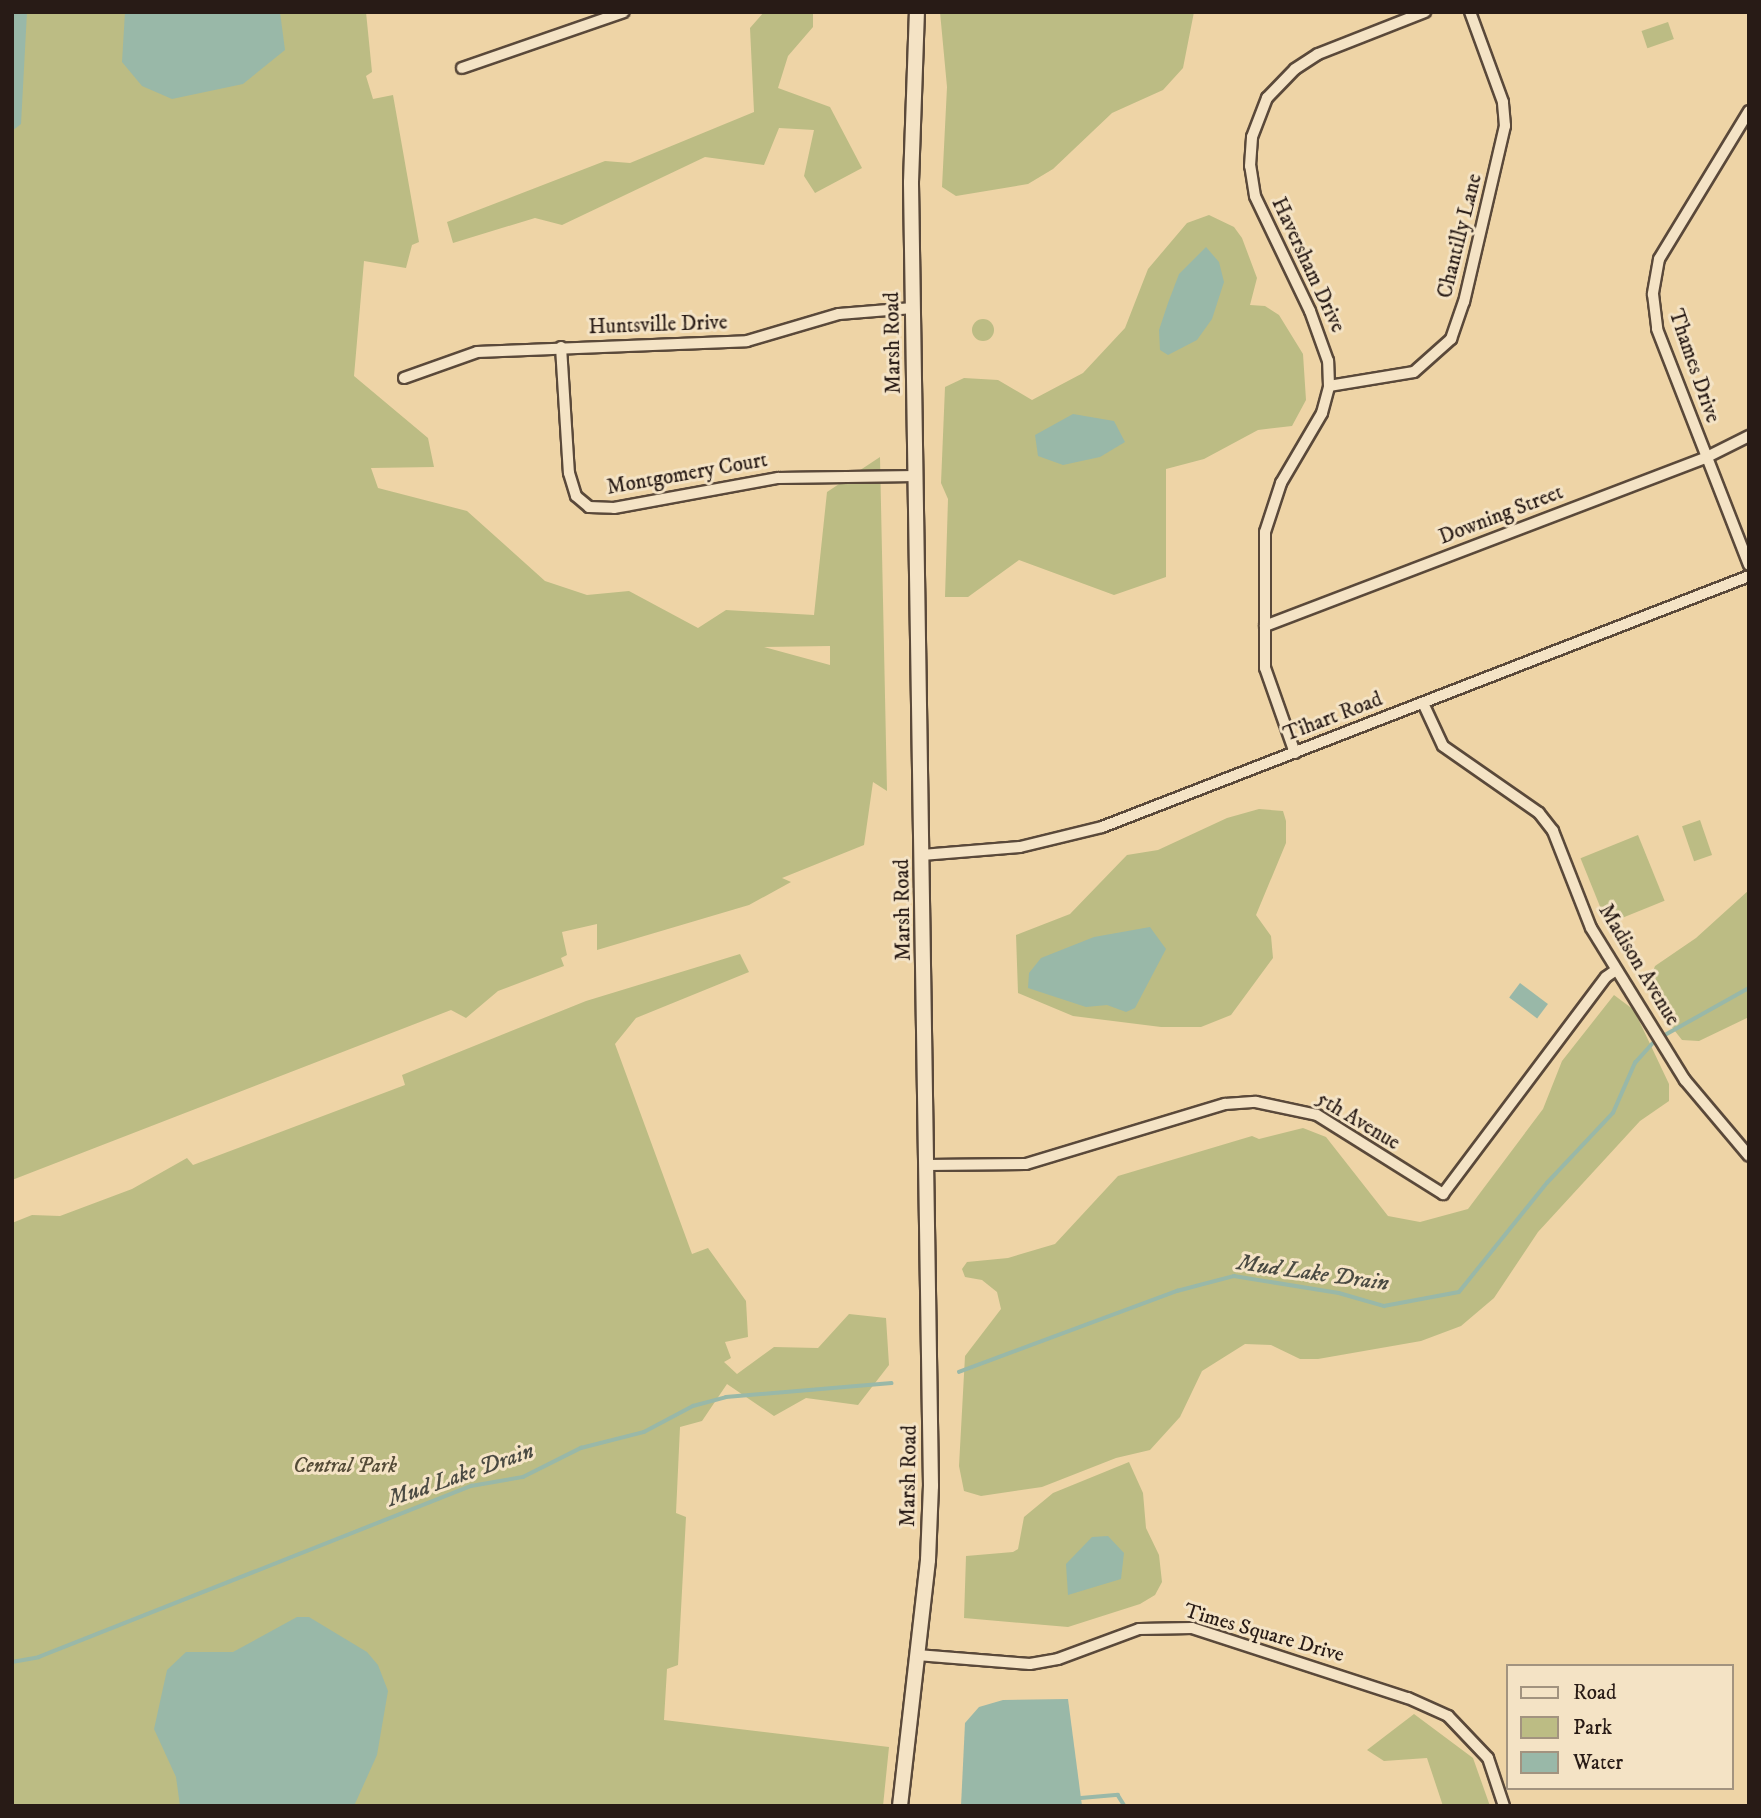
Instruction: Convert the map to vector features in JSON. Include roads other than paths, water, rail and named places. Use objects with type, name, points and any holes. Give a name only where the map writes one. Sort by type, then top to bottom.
[{"type":"main road","name":"Marsh Road","points":[[900,1806],[917,1655],[931,1486],[911,182],[917,12]]},
{"type":"street","points":[[462,68],[624,12]]},
{"type":"street","name":"Haversham Drive","points":[[1295,753],[1268,678],[1265,532],[1272,504],[1317,424],[1329,386],[1324,342],[1255,196],[1250,151],[1260,110],[1275,88],[1306,61],[1425,12]]},
{"type":"street","name":"Chantilly Lane","points":[[1329,386],[1414,372],[1451,339],[1464,302],[1505,126],[1503,102],[1470,12]]},
{"type":"street","name":"Thames Drive","points":[[1749,111],[1659,259],[1654,282],[1657,329],[1749,565]]},
{"type":"street","name":"Huntsville Drive","points":[[404,378],[477,352],[747,341],[839,314],[913,307]]},
{"type":"street","name":"Montgomery Court","points":[[561,347],[566,456],[576,496],[589,507],[614,508],[778,478],[916,476]]},
{"type":"street","name":"Downing Street","points":[[1265,626],[1707,457],[1749,436]]},
{"type":"street","name":"Tihart Road","points":[[922,855],[1020,847],[1084,833],[1749,576]]},
{"type":"street","name":"Madison Avenue","points":[[1423,703],[1443,746],[1539,813],[1553,831],[1591,929],[1706,1109],[1749,1156]]},
{"type":"street","name":"5th Avenue","points":[[927,1165],[1026,1164],[1225,1104],[1256,1102],[1286,1105],[1324,1119],[1443,1194],[1606,977],[1616,970]]},
{"type":"street","name":"Times Square Drive","points":[[917,1655],[1030,1664],[1058,1660],[1139,1629],[1192,1628],[1395,1694],[1447,1716],[1488,1758],[1504,1806]]},
{"type":"water","points":[[12,12],[27,12],[21,124],[12,131]]},
{"type":"water","points":[[125,12],[280,12],[285,50],[243,84],[172,99],[142,86],[122,62]]},
{"type":"water","points":[[1206,247],[1219,262],[1224,282],[1212,319],[1197,340],[1168,355],[1160,350],[1159,330],[1168,303],[1179,274]]},
{"type":"water","points":[[1073,414],[1114,421],[1125,442],[1100,457],[1063,465],[1038,456],[1035,435]]},
{"type":"water","points":[[1150,927],[1166,949],[1135,1008],[1126,1012],[1107,1005],[1086,1007],[1028,988],[1029,973],[1041,958],[1094,937]]},
{"type":"water","points":[[1520,983],[1548,1004],[1537,1018],[1509,997]]},
{"type":"water","points":[[1108,1536],[1124,1553],[1121,1579],[1068,1595],[1066,1564],[1092,1537]]},
{"type":"water","points":[[297,1617],[309,1617],[367,1652],[378,1665],[388,1691],[377,1755],[354,1806],[180,1806],[176,1777],[154,1729],[167,1670],[186,1652],[233,1652]]},
{"type":"water","points":[[1068,1699],[1082,1806],[961,1806],[965,1723],[979,1707],[1003,1700]]},
{"type":"waterway","name":"Mud Lake Drain","points":[[959,1372],[1177,1291],[1234,1276],[1339,1293],[1384,1306],[1459,1292],[1547,1183],[1613,1113],[1635,1063],[1656,1040],[1749,988]]},
{"type":"waterway","name":"Mud Lake Drain","points":[[12,1662],[39,1657],[471,1486],[523,1477],[581,1448],[644,1432],[693,1406],[726,1397],[891,1383]]},
{"type":"waterway","points":[[1081,1798],[1118,1795],[1125,1806]]},
{"type":"park label","name":"Central Park","points":[[345,1466]]}]
